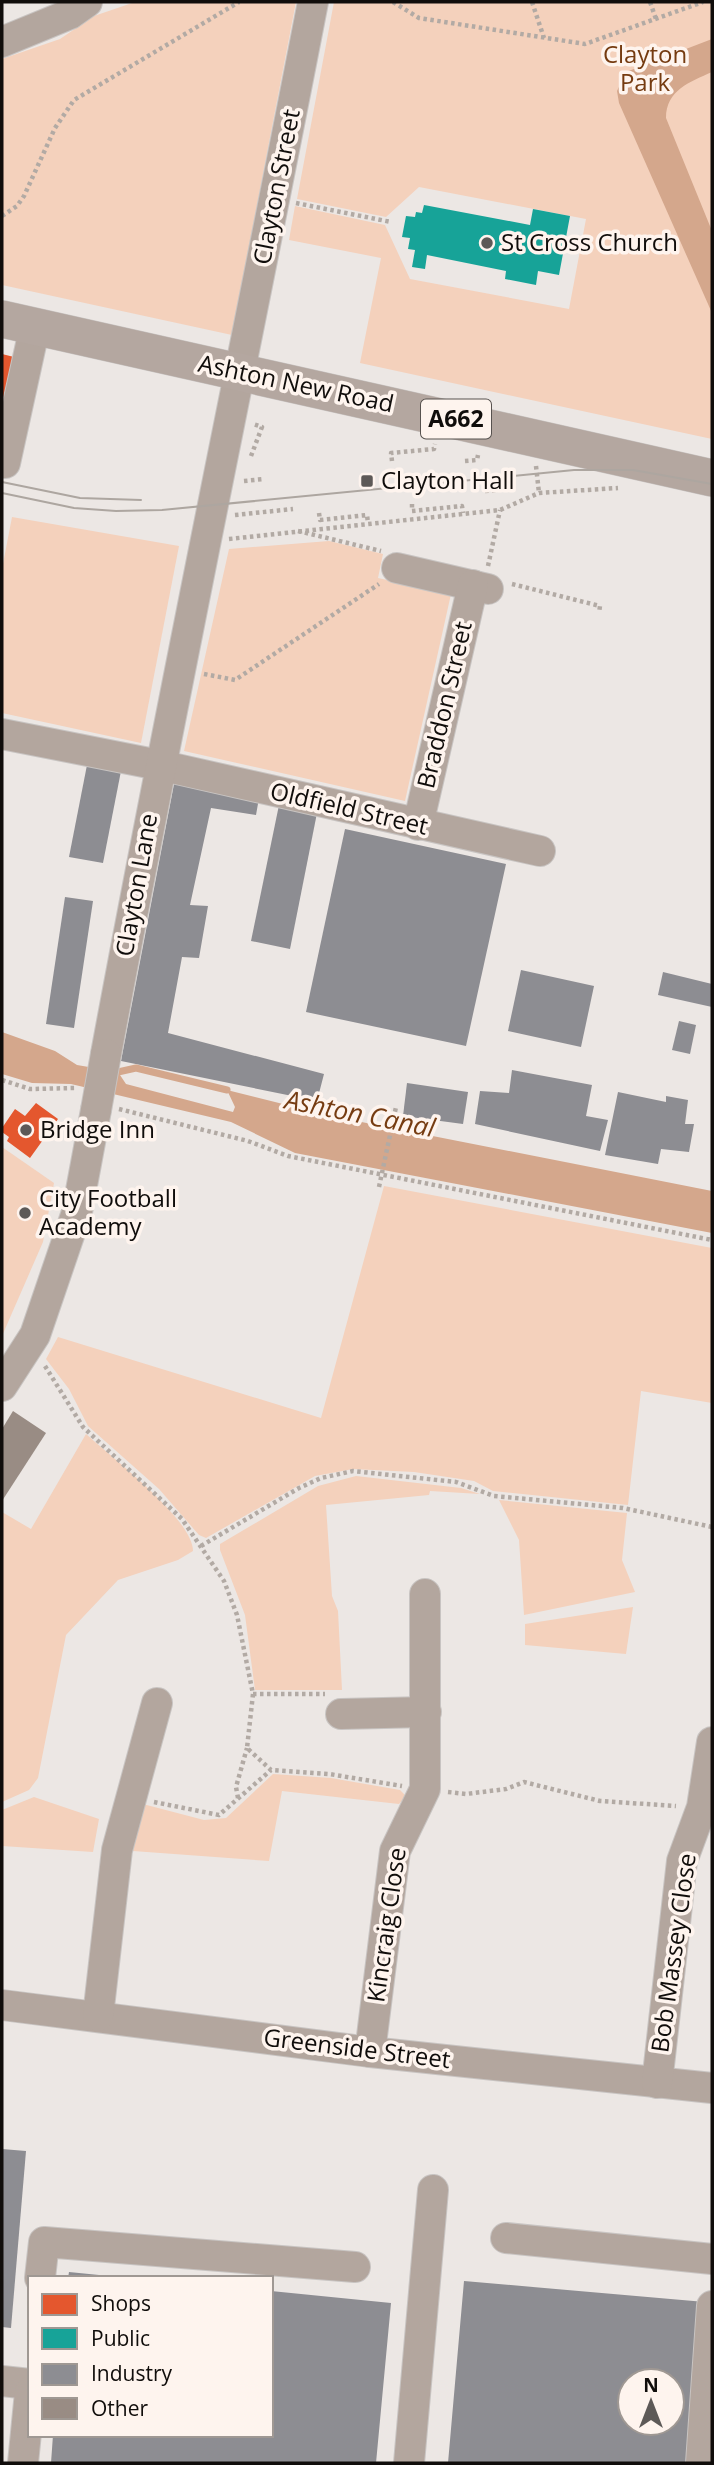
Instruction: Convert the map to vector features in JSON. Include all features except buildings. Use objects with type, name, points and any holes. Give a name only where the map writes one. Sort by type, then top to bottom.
[{"type":"main road","name":"Ashton New Road","points":[[18,322],[712,478]]},
{"type":"street","points":[[2,42],[40,28],[87,2]]},
{"type":"street","name":"Clayton Street","points":[[241,373],[313,2]]},
{"type":"street","points":[[5,463],[18,322]]},
{"type":"street","name":"Clayton Lane","points":[[2,1386],[30,1342],[77,1212],[159,765],[241,373]]},
{"type":"street","points":[[390,570],[481,587]]},
{"type":"street","name":"Braddon Street","points":[[418,825],[481,587]]},
{"type":"street","name":"Oldfield Street","points":[[2,734],[159,765],[540,851]]},
{"type":"street","name":"Kincraig Close","points":[[370,2052],[395,1851],[425,1789],[425,1594]]},
{"type":"street","points":[[98,2016],[117,1850],[157,1703]]},
{"type":"street","points":[[341,1714],[426,1712]]},
{"type":"street","name":"Bob Massey Close","points":[[657,2082],[682,1861],[702,1807],[712,1742]]},
{"type":"street","name":"Greenside Street","points":[[2,2006],[370,2052],[712,2088]]},
{"type":"street","points":[[409,2463],[433,2190]]},
{"type":"street","points":[[506,2238],[712,2259]]},
{"type":"street","points":[[40,2276],[44,2242],[355,2267]]},
{"type":"street","points":[[701,2463],[712,2306]]},
{"type":"street","points":[[2,2381],[28,2384]]},
{"type":"street","points":[[16,2453],[28,2401]]},
{"type":"path","points":[[2,216],[17,206],[24,196],[55,128],[74,100],[239,2]]},
{"type":"path","points":[[393,2],[419,18],[585,44],[703,2]]},
{"type":"path","points":[[531,2],[544,38]]},
{"type":"path","points":[[650,2],[656,19]]},
{"type":"path","points":[[275,199],[391,222]]},
{"type":"path","points":[[392,461],[391,453],[434,449],[436,436]]},
{"type":"path","points":[[465,461],[477,460]]},
{"type":"path","points":[[242,481],[264,478]]},
{"type":"path","points":[[485,491],[498,490]]},
{"type":"path","points":[[227,540],[500,510],[539,493]]},
{"type":"path","points":[[412,504],[412,511],[462,506],[463,513]]},
{"type":"path","points":[[233,515],[293,509]]},
{"type":"path","points":[[481,587],[500,510]]},
{"type":"path","points":[[320,513],[320,520],[367,515],[368,523]]},
{"type":"path","points":[[179,669],[235,680],[381,583],[390,570]]},
{"type":"path","points":[[2,1080],[30,1089],[98,1100],[248,1141],[288,1156],[712,1240]]},
{"type":"path","points":[[379,1186],[396,1107]]},
{"type":"path","points":[[30,1342],[83,1427],[182,1519],[224,1581],[237,1615],[253,1694],[247,1748],[236,1787],[238,1799]]},
{"type":"path","points":[[201,1546],[299,1488],[321,1478],[354,1471],[456,1482],[494,1496],[623,1508],[712,1527]]},
{"type":"path","points":[[253,1694],[338,1694],[341,1714]]},
{"type":"path","points":[[247,1748],[271,1770],[329,1774],[466,1794],[506,1789],[524,1782],[600,1801],[702,1807]]},
{"type":"path","points":[[131,1797],[219,1815],[271,1770]]},
{"type":"green space","points":[[135,2],[296,2],[232,335],[2,285],[2,59],[60,39],[94,16]]},
{"type":"green space","name":"Clayton Park","points":[[334,2],[712,2],[712,439],[360,363],[381,258],[289,240],[295,206],[385,225],[410,279],[569,309],[586,219],[419,187],[386,217],[297,199]]},
{"type":"green space","points":[[12,517],[179,546],[141,743],[2,713],[2,569]]},
{"type":"green space","points":[[329,541],[383,554],[378,578],[451,594],[405,801],[184,751],[229,549]]},
{"type":"green space","name":"City Football Academy","points":[[2,1147],[54,1183],[43,1242],[2,1336]]},
{"type":"green space","points":[[384,1186],[712,1248],[712,1403],[641,1391],[628,1505],[493,1491],[474,1481],[414,1472],[353,1469],[315,1476],[206,1538],[199,1535],[159,1489],[88,1426],[69,1389],[46,1359],[58,1337],[321,1418]]},
{"type":"green space","points":[[86,1434],[166,1506],[180,1522],[193,1551],[178,1560],[118,1580],[66,1635],[38,1778],[29,1790],[2,1802],[2,1512],[31,1529]]},
{"type":"green space","points":[[356,1476],[461,1488],[480,1494],[430,1491],[429,1495],[326,1505],[332,1596],[338,1611],[342,1690],[255,1690],[245,1615],[220,1544],[318,1486]]},
{"type":"green space","points":[[499,1500],[627,1513],[622,1560],[635,1592],[524,1615],[519,1540]]},
{"type":"green space","points":[[633,1607],[626,1654],[525,1645],[525,1624]]},
{"type":"green space","points":[[273,1774],[331,1778],[400,1790],[406,1796],[399,1804],[282,1791],[269,1861],[133,1851],[139,1803],[204,1820],[226,1818]]},
{"type":"green space","points":[[34,1797],[99,1819],[93,1852],[2,1846],[2,1810]]},
{"type":"shaded area","points":[[712,39],[712,72],[675,94],[667,108],[666,118],[712,231],[712,313],[619,103],[617,91],[626,72]]},
{"type":"shaded area","points":[[2,1032],[55,1051],[77,1065],[118,1072],[126,1084],[233,1112],[235,1107],[227,1090],[331,1116],[712,1191],[712,1233],[295,1153],[231,1122],[71,1084],[32,1083],[2,1074]]},
{"type":"waterway","points":[[118,1072],[136,1068],[227,1090]]},
{"type":"tram line","points":[[2,493],[74,508],[116,511],[162,510],[574,470],[633,470],[712,484]]},
{"type":"tram line","points":[[2,482],[80,498],[141,500]]},
{"type":"place","name":"St Cross Church","points":[[487,243]]},
{"type":"place","name":"Clayton Hall","points":[[367,481]]},
{"type":"place","name":"Bridge Inn","points":[[26,1130]]},
{"type":"place","name":"City Football Academy","points":[[25,1213]]},
{"type":"water label","name":"Ashton Canal","points":[[360,1114]]}]
